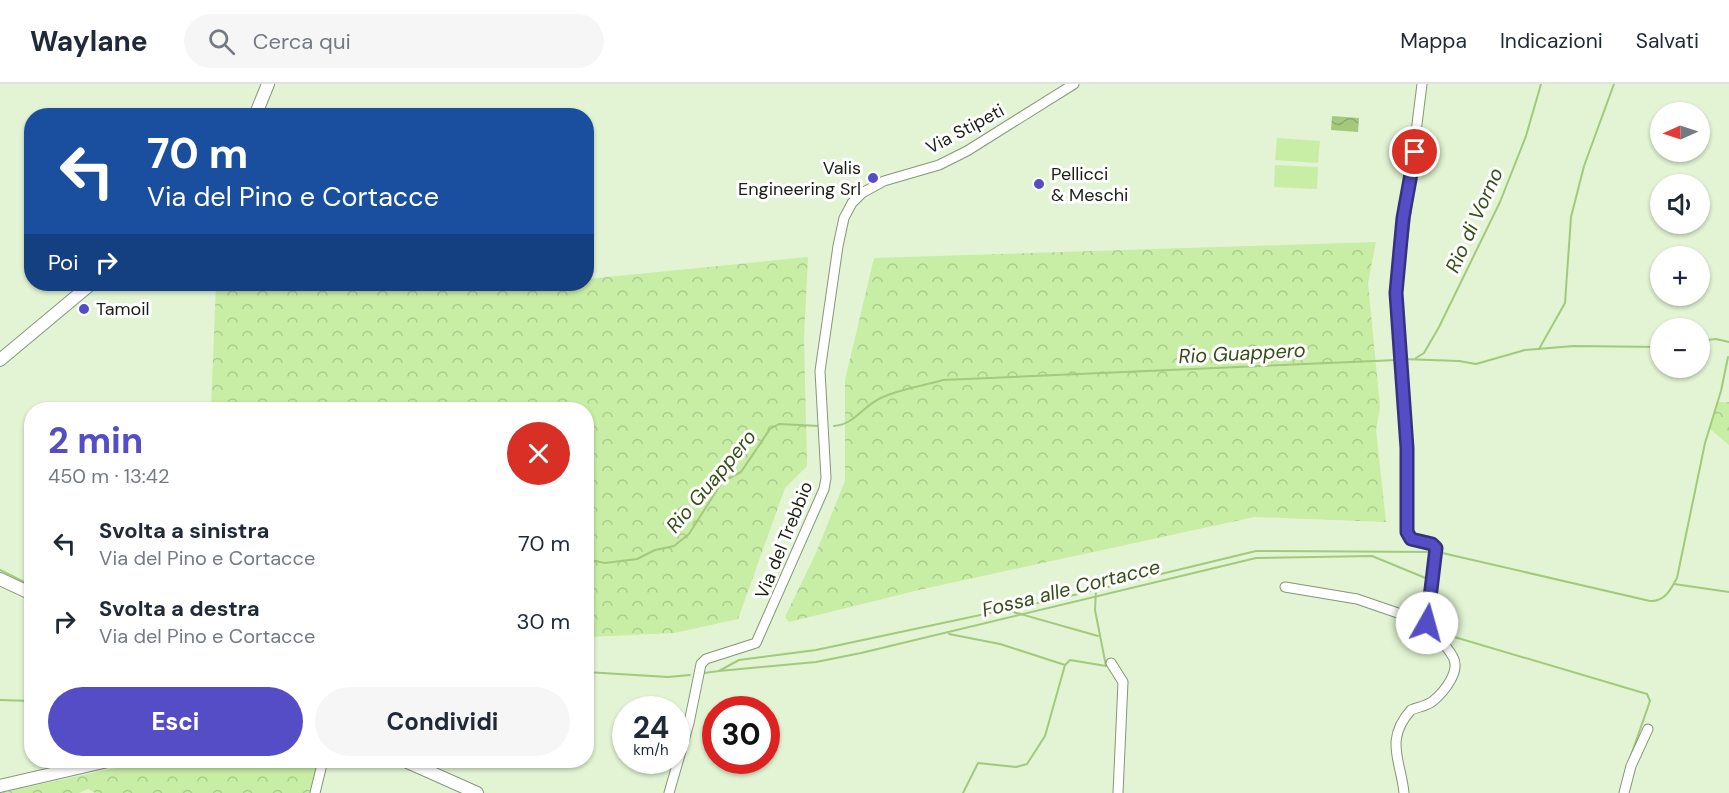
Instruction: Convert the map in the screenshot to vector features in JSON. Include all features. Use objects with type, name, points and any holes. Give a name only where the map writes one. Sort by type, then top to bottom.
[{"type":"main road","points":[[258,108],[268,84]]},
{"type":"main road","points":[[0,360],[83,291]]},
{"type":"main road","points":[[0,579],[24,590]]},
{"type":"main road","points":[[0,786],[78,768]]},
{"type":"main road","points":[[421,768],[477,793]]},
{"type":"street","name":"Via Stipeti","points":[[844,218],[852,203],[875,185],[939,165],[967,152],[1074,84]]},
{"type":"street","points":[[1422,84],[1415,152],[1403,218],[1396,293],[1407,448],[1407,532],[1411,539],[1432,544],[1436,551],[1427,623]]},
{"type":"street","name":"Via del Trebbio","points":[[669,793],[689,723],[701,664],[706,659],[756,643],[789,573],[824,489],[826,478],[820,371],[844,218]]},
{"type":"street","points":[[1285,587],[1357,599],[1427,623],[1455,659],[1452,679],[1431,703],[1411,710],[1397,733],[1396,764],[1404,793]]},
{"type":"street","points":[[1111,663],[1124,682],[1118,793]]},
{"type":"street","points":[[1624,793],[1631,765],[1648,729]]},
{"type":"street","points":[[315,793],[321,768]]},
{"type":"green space","points":[[1277,138],[1320,141],[1318,163],[1275,160]]},
{"type":"green space","points":[[1275,165],[1318,167],[1317,189],[1274,187]]},
{"type":"green space","points":[[1376,242],[1368,283],[1380,407],[1376,430],[1386,522],[1254,517],[923,589],[789,622],[785,617],[816,553],[845,481],[845,380],[874,258]]},
{"type":"green space","points":[[808,257],[804,337],[807,466],[785,488],[738,619],[674,633],[594,637],[594,402],[211,402],[216,291],[594,291],[594,278]]},
{"type":"green space","points":[[1718,402],[1729,402],[1729,445],[1709,428]]},
{"type":"green space","points":[[116,768],[317,768],[311,793],[95,793],[88,789],[79,793],[0,793]]},
{"type":"water","points":[[1332,116],[1359,118],[1358,132],[1331,130]]},
{"type":"waterway","name":"Rio di Vorno","points":[[1416,358],[1424,353],[1439,327],[1500,202],[1526,136],[1541,84]]},
{"type":"waterway","points":[[1539,349],[1565,303],[1571,217],[1584,166],[1614,84]]},
{"type":"waterway","name":"Rio Guappero","points":[[1710,340],[1729,342]]},
{"type":"waterway","name":"Rio Guappero","points":[[1402,359],[1459,361],[1476,364],[1525,350],[1574,346],[1650,347]]},
{"type":"waterway","points":[[1438,552],[1650,601],[1664,597],[1677,578],[1705,443],[1721,391],[1728,357]]},
{"type":"waterway","name":"Rio Guappero","points":[[834,426],[848,422],[883,397],[943,380],[1397,360]]},
{"type":"waterway","name":"Rio Guappero","points":[[594,561],[605,563],[637,559],[655,550],[674,546],[689,534],[722,482],[741,472],[770,429],[779,424],[819,426]]},
{"type":"waterway","points":[[704,673],[719,671],[739,660],[816,650],[1070,596],[1256,551],[1433,552]]},
{"type":"waterway","points":[[1437,576],[1440,552]]},
{"type":"waterway","name":"Fossa alle Cortacce","points":[[719,671],[816,662],[861,653],[1256,558],[1372,556],[1428,579]]},
{"type":"waterway","points":[[0,570],[24,582]]},
{"type":"waterway","points":[[1674,584],[1729,592]]},
{"type":"waterway","points":[[963,793],[978,763],[1016,767],[1027,764],[1045,736],[1065,665],[1070,660],[1106,666],[1095,610],[1096,589]]},
{"type":"waterway","points":[[1006,610],[1098,636]]},
{"type":"waterway","points":[[1431,617],[1441,633],[1647,694],[1650,701],[1629,761]]},
{"type":"waterway","points":[[949,634],[1000,644],[1065,665]]},
{"type":"waterway","points":[[594,672],[668,677],[690,675]]},
{"type":"waterway","name":"Rio Guappero","points":[[0,700],[24,701]]},
{"type":"waterway","points":[[1620,793],[1626,769]]},
{"type":"place","name":"Valis Engineering Srl","points":[[873,178]]},
{"type":"place","name":"Pellicci & Meschi","points":[[1039,184]]},
{"type":"place","name":"Tamoil","points":[[84,309]]},
{"type":"route","points":[[1415,152],[1403,218],[1396,293],[1407,448],[1407,532],[1411,539],[1432,544],[1436,548],[1427,623]]}]
